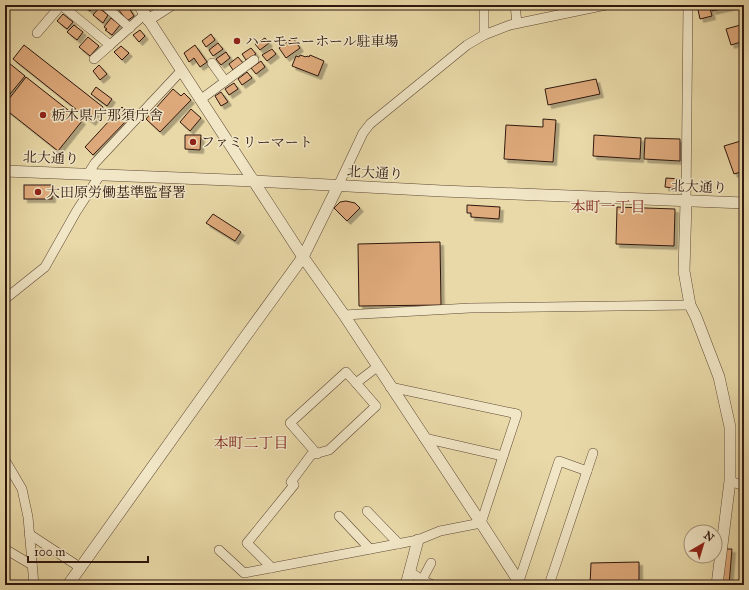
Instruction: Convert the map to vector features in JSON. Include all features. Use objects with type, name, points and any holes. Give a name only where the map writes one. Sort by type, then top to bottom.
[{"type":"street","points":[[5,9],[7,5]]},
{"type":"street","points":[[37,33],[61,5],[110,46]]},
{"type":"street","points":[[104,5],[130,28]]},
{"type":"street","points":[[94,59],[130,28],[144,13],[161,13],[171,5]]},
{"type":"street","points":[[484,5],[484,35]]},
{"type":"street","points":[[515,5],[517,23]]},
{"type":"street","points":[[68,585],[303,257],[364,133],[370,124],[467,45],[484,35],[510,24],[606,5]]},
{"type":"street","points":[[688,5],[684,271],[690,305],[719,377],[730,427],[730,481],[717,585]]},
{"type":"street","points":[[144,13],[303,257],[344,315],[520,583]]},
{"type":"street","points":[[200,100],[254,60]]},
{"type":"street","points":[[212,63],[225,82]]},
{"type":"street","points":[[88,174],[95,162],[181,71]]},
{"type":"street","name":"北大通り","points":[[5,171],[254,181],[686,202],[744,203]]},
{"type":"street","points":[[5,299],[45,268],[76,212],[100,175]]},
{"type":"street","points":[[344,315],[470,308],[690,305]]},
{"type":"street","points":[[356,383],[377,367]]},
{"type":"street","points":[[272,568],[247,543],[294,485],[290,482],[311,456],[318,454],[330,450],[376,406],[346,372],[290,424],[318,454]]},
{"type":"street","points":[[390,387],[517,414],[481,522]]},
{"type":"street","points":[[424,438],[503,456]]},
{"type":"street","points":[[549,585],[593,453]]},
{"type":"street","points":[[5,460],[22,489],[28,517],[34,585]]},
{"type":"street","points":[[520,583],[559,461],[587,471]]},
{"type":"street","points":[[730,481],[744,486]]},
{"type":"street","points":[[367,510],[399,544]]},
{"type":"street","points":[[339,516],[370,549]]},
{"type":"street","points":[[219,550],[244,573],[418,540],[440,531],[481,522]]},
{"type":"street","points":[[29,534],[81,568]]},
{"type":"street","points":[[406,585],[418,540]]},
{"type":"street","points":[[5,548],[32,564]]},
{"type":"street","points":[[422,580],[431,563]]},
{"type":"street","points":[[409,571],[422,580],[433,585]]},
{"type":"building","points":[[82,5],[95,5],[90,11]]},
{"type":"building","points":[[127,5],[134,16],[127,21],[119,10]]},
{"type":"building","points":[[697,5],[709,5],[712,16],[700,19]]},
{"type":"building","points":[[711,5],[738,5],[712,11]]},
{"type":"building","points":[[99,8],[108,15],[103,23],[93,15]]},
{"type":"building","points":[[63,14],[73,22],[67,29],[57,21]]},
{"type":"building","points":[[111,18],[120,25],[112,35],[105,30],[107,29],[104,27]]},
{"type":"building","points":[[744,24],[744,41],[731,45],[726,29]]},
{"type":"building","points":[[74,25],[83,32],[77,40],[67,32]]},
{"type":"building","points":[[140,30],[145,36],[139,42],[133,35]]},
{"type":"building","points":[[211,34],[215,40],[206,47],[202,41]]},
{"type":"building","points":[[88,37],[99,46],[90,56],[79,47]]},
{"type":"building","points":[[265,38],[269,43],[260,50],[255,44]]},
{"type":"building","points":[[293,38],[300,48],[286,58],[279,48]]},
{"type":"building","points":[[218,43],[223,49],[213,56],[209,50]]},
{"type":"building","points":[[24,45],[103,107],[92,122],[13,59]]},
{"type":"building","points":[[195,45],[207,62],[200,67],[194,58],[189,62],[184,53]]},
{"type":"building","points":[[121,46],[129,53],[122,60],[114,52]]},
{"type":"building","points":[[251,48],[256,54],[246,60],[242,54]]},
{"type":"building","points":[[272,49],[276,54],[267,61],[262,55]]},
{"type":"building","points":[[226,52],[230,58],[221,65],[216,59]]},
{"type":"building","points":[[300,55],[309,57],[310,55],[324,61],[318,76],[292,66],[296,56],[299,57]]},
{"type":"building","points":[[238,57],[243,63],[233,70],[229,64]]},
{"type":"building","points":[[261,61],[265,67],[256,74],[251,68]]},
{"type":"building","points":[[9,63],[25,76],[5,100],[5,69]]},
{"type":"building","points":[[99,65],[107,74],[100,80],[93,71]]},
{"type":"building","points":[[247,72],[252,78],[242,85],[238,79]]},
{"type":"building","name":"栃木県庁那須庁舎","points":[[26,77],[82,121],[58,151],[5,109],[5,104]]},
{"type":"building","points":[[596,79],[600,94],[548,105],[545,89]]},
{"type":"building","points":[[234,83],[238,89],[229,95],[225,89]]},
{"type":"building","points":[[96,87],[112,99],[107,106],[91,94]]},
{"type":"building","points":[[173,89],[181,96],[184,93],[191,100],[160,132],[146,119]]},
{"type":"building","points":[[221,92],[228,102],[221,106],[215,96]]},
{"type":"building","points":[[122,107],[131,116],[93,155],[85,147]]},
{"type":"building","points":[[191,109],[201,118],[190,131],[180,122]]},
{"type":"building","points":[[543,119],[556,120],[553,162],[504,159],[506,125],[543,127]]},
{"type":"building","name":"ファミリーマート","points":[[185,135],[201,135],[200,150],[185,149]]},
{"type":"building","points":[[594,135],[641,138],[640,159],[593,156]]},
{"type":"building","points":[[645,138],[680,139],[680,161],[644,159]]},
{"type":"building","points":[[744,140],[744,171],[734,174],[724,146]]},
{"type":"building","points":[[666,178],[680,179],[680,189],[665,187]]},
{"type":"building","name":"大田原労働基準監督署","points":[[24,185],[52,185],[52,199],[24,199]]},
{"type":"building","points":[[346,201],[355,203],[360,208],[347,221],[334,208],[340,202]]},
{"type":"building","points":[[467,205],[500,207],[499,219],[471,217],[471,213],[467,213]]},
{"type":"building","points":[[617,207],[675,209],[674,246],[616,244]]},
{"type":"building","points":[[213,214],[241,232],[235,241],[206,223]]},
{"type":"building","points":[[440,242],[441,305],[359,306],[358,244]]},
{"type":"building","points":[[725,549],[732,549],[729,585],[722,585]]},
{"type":"building","points":[[639,562],[639,585],[590,585],[591,563]]},
{"type":"place","name":"ハーモニーホール駐車場","points":[[237,41]]},
{"type":"place","name":"栃木県庁那須庁舎","points":[[43,115]]},
{"type":"place","name":"ファミリーマート","points":[[193,142]]},
{"type":"place","name":"大田原労働基準監督署","points":[[38,192]]},
{"type":"district","name":"本町一丁目","points":[[608,207]]},
{"type":"district","name":"本町二丁目","points":[[251,443]]}]
